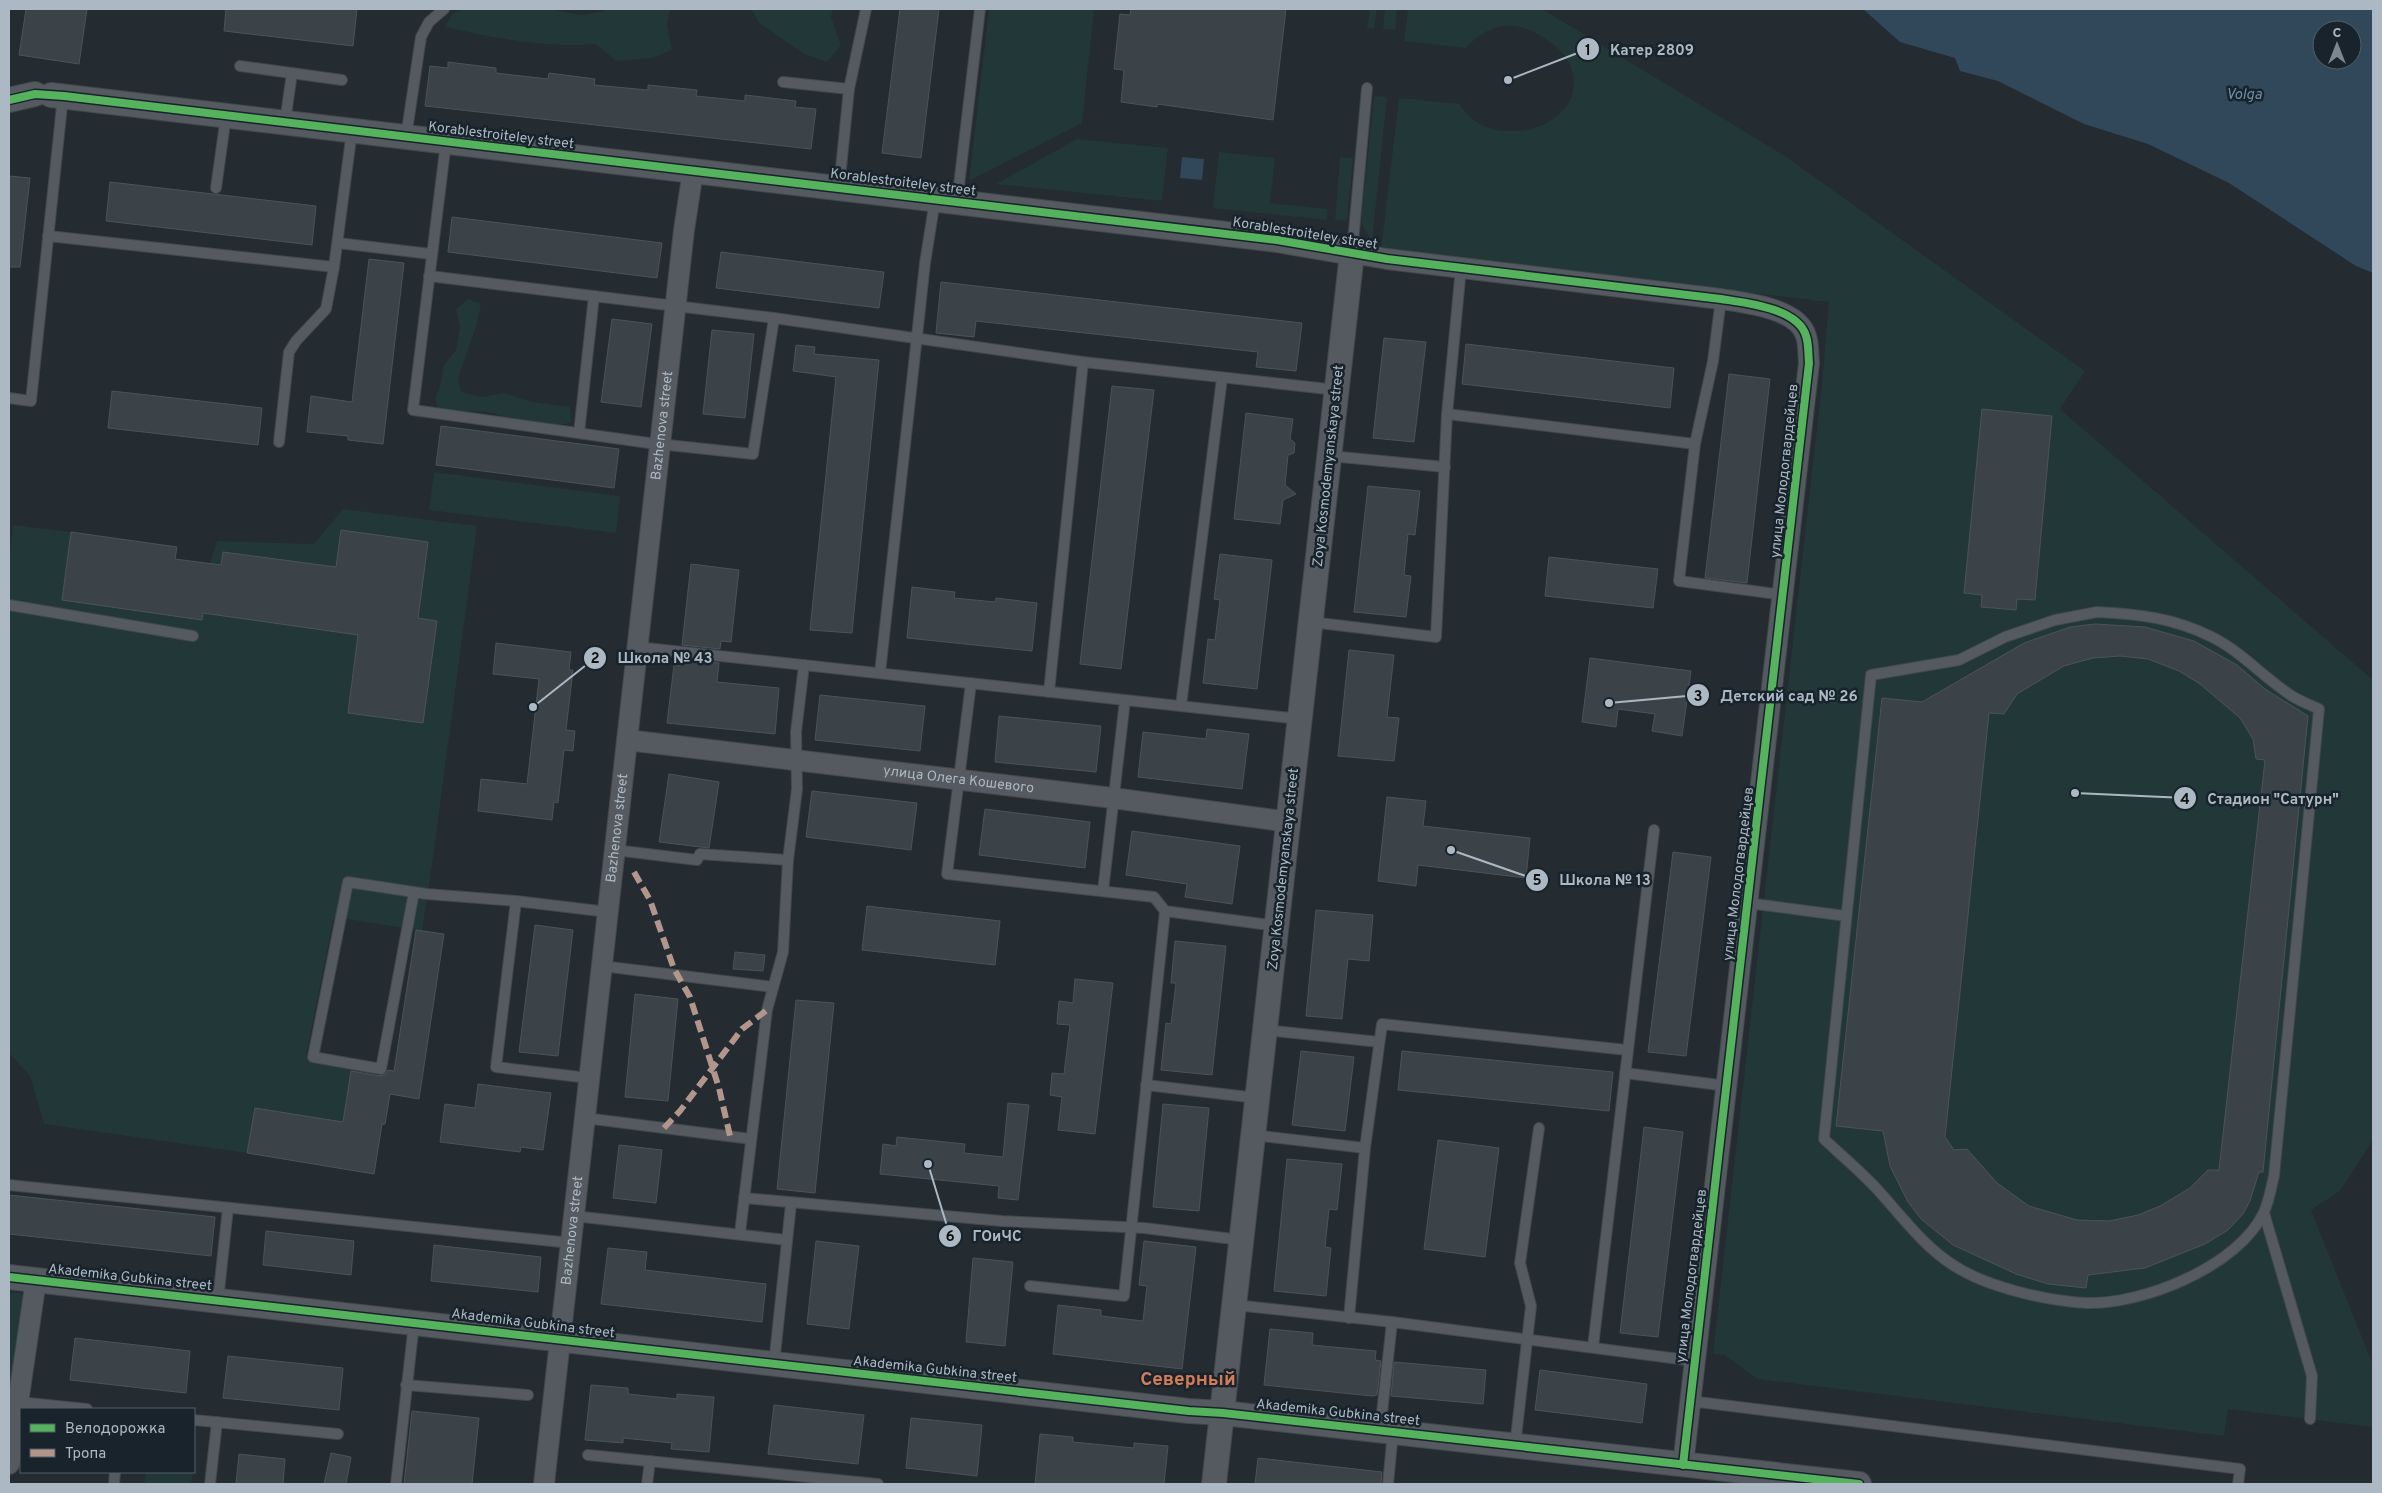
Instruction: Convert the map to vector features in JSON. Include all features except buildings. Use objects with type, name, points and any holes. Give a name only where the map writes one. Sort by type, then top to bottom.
[{"type":"street","name":"Korablestroiteley street","points":[[50,95],[1268,239],[1461,268],[1721,298],[1767,308]]},
{"type":"street","points":[[9,100],[50,95]]},
{"type":"street","name":"Bazhenova street","points":[[544,1484],[626,740],[693,171]]},
{"type":"street","name":"Zoya Kosmodemyanskaya street","points":[[1214,1484],[1352,253]]},
{"type":"street","name":"улица Молодогвардейцев","points":[[1682,1465],[1784,596],[1809,363],[1806,335],[1795,319],[1767,308]]},
{"type":"street","name":"улица Олега Кошевого","points":[[626,740],[1113,798],[1289,822]]},
{"type":"street","name":"Akademika Gubkina street","points":[[9,1277],[1189,1411],[1387,1431],[1682,1465],[1765,1479],[1859,1484]]},
{"type":"street","points":[[9,1464],[36,1280]]},
{"type":"lane","points":[[406,138],[421,37],[428,22],[444,9]]},
{"type":"lane","points":[[839,188],[849,89],[866,9]]},
{"type":"lane","points":[[880,673],[917,339],[946,201],[980,9]]},
{"type":"lane","points":[[240,66],[342,80]]},
{"type":"lane","points":[[285,123],[292,73]]},
{"type":"lane","points":[[783,82],[849,89]]},
{"type":"lane","points":[[1352,253],[1367,88]]},
{"type":"lane","points":[[9,398],[31,401],[48,236],[50,95]]},
{"type":"lane","points":[[216,188],[226,116]]},
{"type":"lane","points":[[279,442],[289,352],[296,341],[326,309],[338,243],[352,131]]},
{"type":"lane","points":[[446,142],[413,410],[660,444],[753,454],[774,318]]},
{"type":"lane","points":[[48,236],[334,268]]},
{"type":"lane","points":[[338,243],[431,254]]},
{"type":"lane","points":[[1312,622],[1436,637],[1447,414],[1461,268]]},
{"type":"lane","points":[[429,276],[774,318],[1084,362],[1338,390]]},
{"type":"lane","points":[[579,433],[594,296]]},
{"type":"lane","points":[[1721,298],[1713,361],[1695,444],[1679,581],[1784,596]]},
{"type":"lane","points":[[1049,692],[1084,362]]},
{"type":"lane","points":[[1181,706],[1222,378]]},
{"type":"lane","points":[[1447,414],[1695,444]]},
{"type":"lane","points":[[1330,456],[1444,467]]},
{"type":"lane","points":[[9,604],[193,636]]},
{"type":"lane","points":[[2097,612],[2141,614],[2176,622],[2212,637],[2248,661],[2292,696],[2319,709],[2274,1176],[2264,1213],[2243,1242],[2212,1265],[2175,1283],[2127,1299],[2087,1303],[2041,1297],[1988,1282],[1954,1266],[1919,1239],[1875,1187],[1824,1139],[1871,676],[1959,660],[2005,637],[2055,620],[2097,612]]},
{"type":"lane","points":[[637,648],[1300,719]]},
{"type":"lane","points":[[740,1233],[766,1010],[783,952],[788,860],[797,789],[796,732],[804,665]]},
{"type":"lane","points":[[971,683],[947,874],[1154,897],[1165,911],[1277,926]]},
{"type":"lane","points":[[1103,891],[1125,700]]},
{"type":"lane","points":[[1593,1347],[1654,830]]},
{"type":"lane","points":[[614,850],[697,860],[700,854],[788,860]]},
{"type":"lane","points":[[414,892],[381,1069],[313,1057],[348,882],[414,892],[516,901],[608,912]]},
{"type":"lane","points":[[516,901],[496,1067],[590,1078]]},
{"type":"lane","points":[[1748,903],[1846,916]]},
{"type":"lane","points":[[1030,1286],[1124,1296],[1165,911]]},
{"type":"lane","points":[[602,966],[773,987]]},
{"type":"lane","points":[[1349,1318],[1365,1148],[1382,1024],[1627,1050]]},
{"type":"lane","points":[[1266,1030],[1379,1042]]},
{"type":"lane","points":[[1625,1073],[1727,1086]]},
{"type":"lane","points":[[1146,1085],[1257,1098]]},
{"type":"lane","points":[[585,1118],[751,1139]]},
{"type":"lane","points":[[1515,1446],[1531,1306],[1520,1263],[1539,1128]]},
{"type":"lane","points":[[1253,1135],[1365,1148]]},
{"type":"lane","points":[[9,1185],[571,1243]]},
{"type":"lane","points":[[744,1198],[791,1204],[1002,1221],[1131,1228],[1241,1240]]},
{"type":"lane","points":[[774,1364],[791,1204]]},
{"type":"lane","points":[[218,1300],[228,1208]]},
{"type":"lane","points":[[2264,1213],[2312,1376],[2310,1419]]},
{"type":"lane","points":[[574,1216],[740,1233],[787,1240]]},
{"type":"lane","points":[[1235,1305],[1392,1322],[1694,1361]]},
{"type":"lane","points":[[1388,1484],[1387,1431],[1392,1322]]},
{"type":"lane","points":[[396,1484],[414,1323]]},
{"type":"lane","points":[[406,1385],[528,1395]]},
{"type":"lane","points":[[1690,1401],[2240,1469],[2238,1484]]},
{"type":"lane","points":[[19,1402],[78,1408]]},
{"type":"lane","points":[[195,1420],[338,1434]]},
{"type":"lane","points":[[210,1484],[217,1422]]},
{"type":"lane","points":[[588,1455],[878,1484]]},
{"type":"lane","points":[[647,1484],[650,1461]]},
{"type":"green space","points":[[466,9],[549,9],[581,15],[604,11],[605,9],[670,9],[667,25],[672,50],[652,58],[616,61],[596,44],[558,45],[539,43],[445,27],[453,13]]},
{"type":"green space","points":[[751,9],[833,9],[831,17],[841,46],[827,62],[804,54],[759,23]]},
{"type":"green space","points":[[989,9],[1094,9],[1082,123],[969,181]]},
{"type":"green space","points":[[1370,9],[1377,9],[1374,28],[1367,28]]},
{"type":"green space","points":[[1385,9],[1397,9],[1395,30],[1383,29]]},
{"type":"green space","points":[[1408,9],[1542,9],[1785,156],[2085,371],[2060,409],[2373,680],[2373,1140],[2340,1191],[2311,1210],[2373,1365],[2373,1427],[2228,1409],[2224,1436],[1757,1379],[1725,1355],[1713,1354],[1822,383],[1829,302],[1381,250],[1399,98],[1459,104],[1476,122],[1498,130],[1514,131],[1527,130],[1551,120],[1569,103],[1573,91],[1574,79],[1566,58],[1562,52],[1539,35],[1517,27],[1506,26],[1486,32],[1466,48],[1404,41]]},
{"type":"green space","points":[[1374,96],[1387,97],[1372,242],[1361,222]]},
{"type":"green space","points":[[1077,139],[1168,148],[1162,201],[996,184]]},
{"type":"green space","points":[[1219,152],[1275,158],[1270,203],[1328,209],[1327,220],[1213,208]]},
{"type":"green space","points":[[1340,157],[1353,158],[1347,221],[1335,220]]},
{"type":"green space","points":[[468,299],[481,304],[476,327],[458,378],[461,392],[482,397],[504,393],[532,402],[570,407],[571,423],[557,425],[513,419],[489,412],[439,410],[435,400],[444,365],[456,350],[460,327],[456,309]]},
{"type":"green space","points":[[434,472],[620,496],[616,533],[429,510]]},
{"type":"green space","points":[[343,509],[477,526],[422,931],[385,1124],[368,1122],[247,1153],[44,1124],[30,1076],[9,1053],[9,560],[13,525],[71,532],[175,559],[210,564],[217,541],[314,544]],"holes":[[[334,917],[416,930],[394,1071],[306,1056]]]},
{"type":"green space","points":[[9,1292],[26,1294],[9,1414]]},
{"type":"green space","points":[[146,1473],[193,1473],[191,1484],[144,1484]]},
{"type":"water","name":"Volga","points":[[1863,9],[2373,9],[2373,273],[2356,266],[2229,183],[2148,144],[2084,124],[1998,81],[1960,71],[1955,58],[1900,42]]},
{"type":"water","points":[[1182,157],[1204,159],[1202,180],[1180,178]]},
{"type":"marked path","points":[[634,872],[650,900],[674,969],[690,997],[719,1088],[730,1136]]},
{"type":"marked path","points":[[664,1128],[680,1111],[742,1029],[767,1010]]},
{"type":"cycle path","points":[[9,100],[35,94],[64,96],[1277,240],[1387,259],[1732,301],[1770,308],[1793,319],[1806,336],[1809,363],[1683,1465]]},
{"type":"cycle path","points":[[9,1277],[1189,1411],[1223,1413],[1859,1484]]},
{"type":"place","name":"Катер 2809","points":[[1508,80]]},
{"type":"place","name":"Детский сад № 26","points":[[1609,703]]},
{"type":"place","name":"Школа № 43","points":[[533,707]]},
{"type":"place","name":"Стадион \"Сатурн\"","points":[[2075,793]]},
{"type":"place","name":"Школа № 13","points":[[1451,850]]},
{"type":"place","name":"ГОиЧС","points":[[928,1164]]},
{"type":"district","name":"Северный","points":[[1188,1380]]}]
